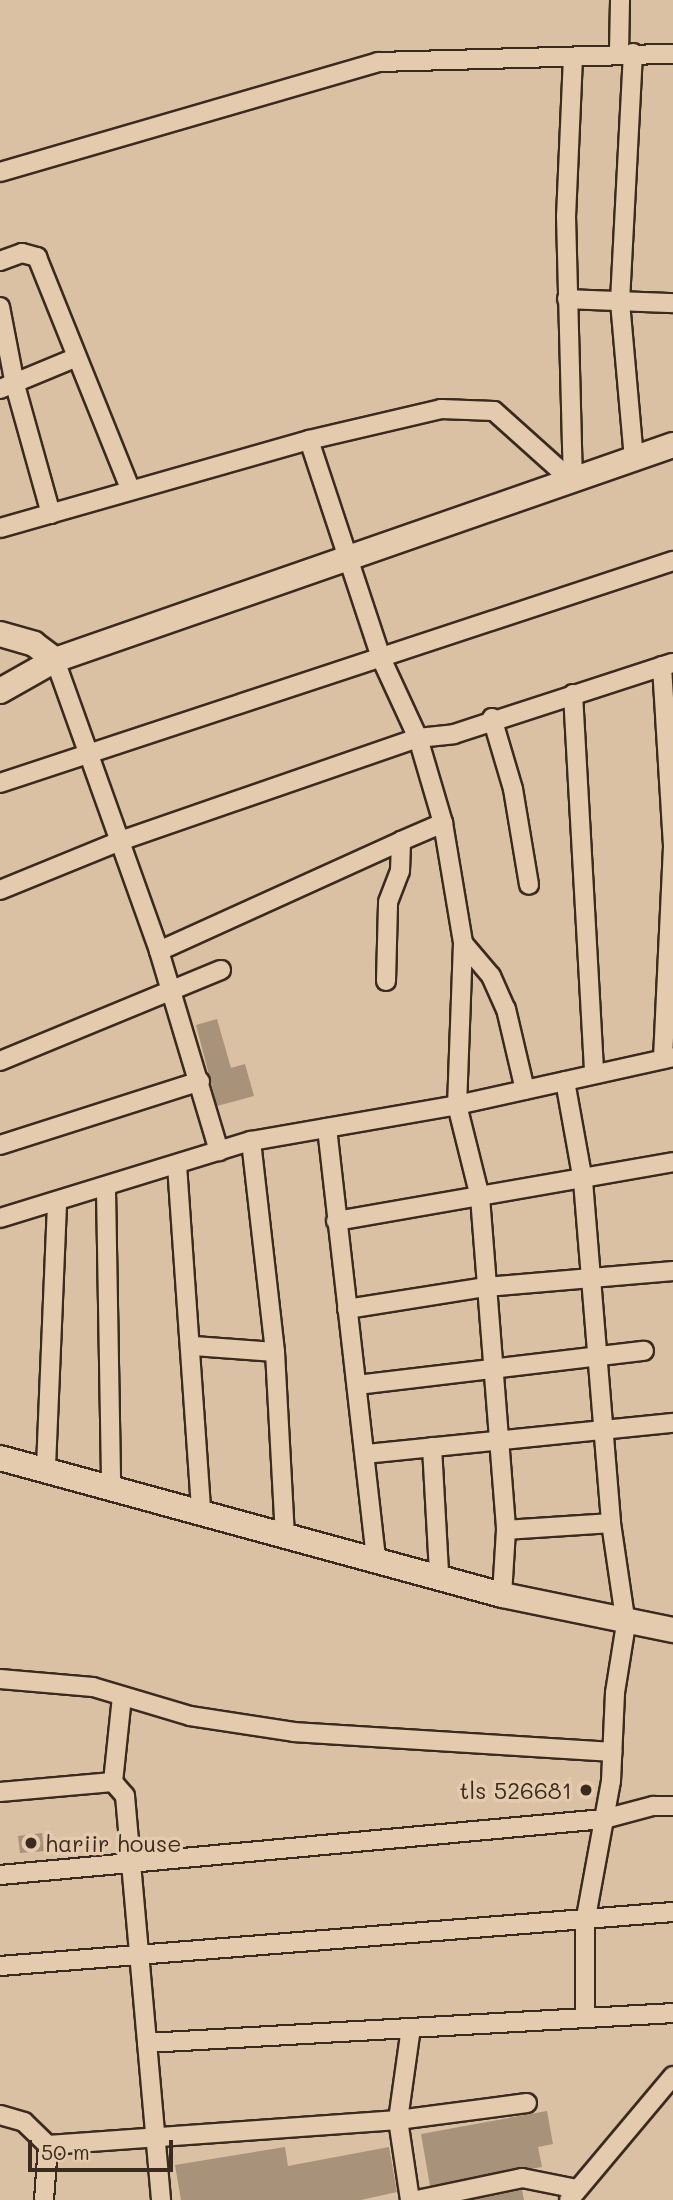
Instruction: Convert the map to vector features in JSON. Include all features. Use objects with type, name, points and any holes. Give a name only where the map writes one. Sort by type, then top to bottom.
[{"type":"main road","points":[[0,691],[55,660],[352,559],[673,445]]},
{"type":"main road","points":[[0,634],[34,644],[55,660]]},
{"type":"main road","points":[[0,1458],[46,1467],[285,1537],[439,1574],[502,1595],[626,1624],[673,1630]]},
{"type":"street","points":[[620,0],[626,53],[620,302],[634,460]]},
{"type":"street","points":[[0,172],[378,62],[626,53],[673,54]]},
{"type":"street","points":[[573,57],[566,158],[573,482]]},
{"type":"street","points":[[0,261],[22,253],[37,257],[75,358],[130,488]]},
{"type":"street","points":[[567,299],[673,303]]},
{"type":"street","points":[[0,307],[7,387],[51,514]]},
{"type":"street","points":[[7,387],[75,358]]},
{"type":"street","points":[[0,528],[130,488],[309,440],[441,409],[475,407],[506,420],[573,482]]},
{"type":"street","points":[[309,440],[352,559],[381,658],[418,738],[443,823],[463,943],[457,1105],[480,1197],[506,1530],[502,1595]]},
{"type":"street","points":[[0,783],[90,757],[673,561]]},
{"type":"street","points":[[55,660],[159,951],[219,1151]]},
{"type":"street","points":[[0,890],[120,841],[418,738],[454,733],[492,718],[667,664],[673,847],[668,1058],[457,1105],[251,1141],[106,1190],[0,1219]]},
{"type":"street","points":[[573,694],[594,1073]]},
{"type":"street","points":[[492,718],[513,789],[529,885]]},
{"type":"street","points":[[159,951],[443,823]]},
{"type":"street","points":[[386,981],[387,913],[400,871],[401,841]]},
{"type":"street","points":[[463,943],[491,976],[506,1009],[525,1090]]},
{"type":"street","points":[[0,1061],[220,970]]},
{"type":"street","points":[[0,1145],[200,1081]]},
{"type":"street","points":[[565,1081],[583,1181],[611,1523],[626,1624],[615,1693],[612,1752],[604,1819],[585,1922],[585,2018]]},
{"type":"street","points":[[327,1128],[376,1560]]},
{"type":"street","points":[[251,1141],[275,1352],[285,1537]]},
{"type":"street","points":[[336,1221],[583,1181],[673,1162]]},
{"type":"street","points":[[177,1165],[194,1346],[201,1511]]},
{"type":"street","points":[[106,1190],[111,1486]]},
{"type":"street","points":[[46,1467],[57,1204]]},
{"type":"street","points":[[346,1308],[486,1287],[589,1276],[673,1272]]},
{"type":"street","points":[[194,1346],[275,1352]]},
{"type":"street","points":[[357,1385],[644,1350]]},
{"type":"street","points":[[366,1454],[605,1434],[673,1423]]},
{"type":"street","points":[[432,1447],[439,1574]]},
{"type":"street","points":[[506,1530],[611,1523]]},
{"type":"street","points":[[0,1679],[93,1687],[190,1716],[294,1732],[612,1752]]},
{"type":"street","points":[[122,1697],[113,1782],[127,1805],[161,2200]]},
{"type":"street","points":[[0,1792],[113,1782]]},
{"type":"street","points":[[0,1875],[604,1819],[653,1806],[673,1806]]},
{"type":"street","points":[[0,1966],[585,1922],[673,1912]]},
{"type":"street","points":[[148,2043],[673,2013]]},
{"type":"street","points":[[410,2200],[398,2120],[411,2028]]},
{"type":"street","points":[[417,2200],[522,2178],[573,2194],[673,2076]]},
{"type":"street","points":[[0,2115],[24,2122],[48,2145],[398,2120],[527,2103]]},
{"type":"street","points":[[44,2200],[48,2145]]},
{"type":"building","points":[[217,1019],[231,1068],[245,1064],[254,1096],[217,1106],[196,1025]]},
{"type":"building","name":"hariir house","points":[[42,1833],[44,1851],[20,1853],[18,1836]]},
{"type":"building","points":[[547,2111],[553,2144],[538,2147],[542,2167],[430,2186],[421,2134]]},
{"type":"building","points":[[285,2147],[288,2166],[389,2147],[397,2192],[361,2200],[181,2200],[175,2165]]},
{"type":"building","points":[[522,2190],[524,2200],[472,2200]]},
{"type":"place","name":"tls 526681","points":[[586,1790]]},
{"type":"place","name":"hariir house","points":[[31,1843]]}]
